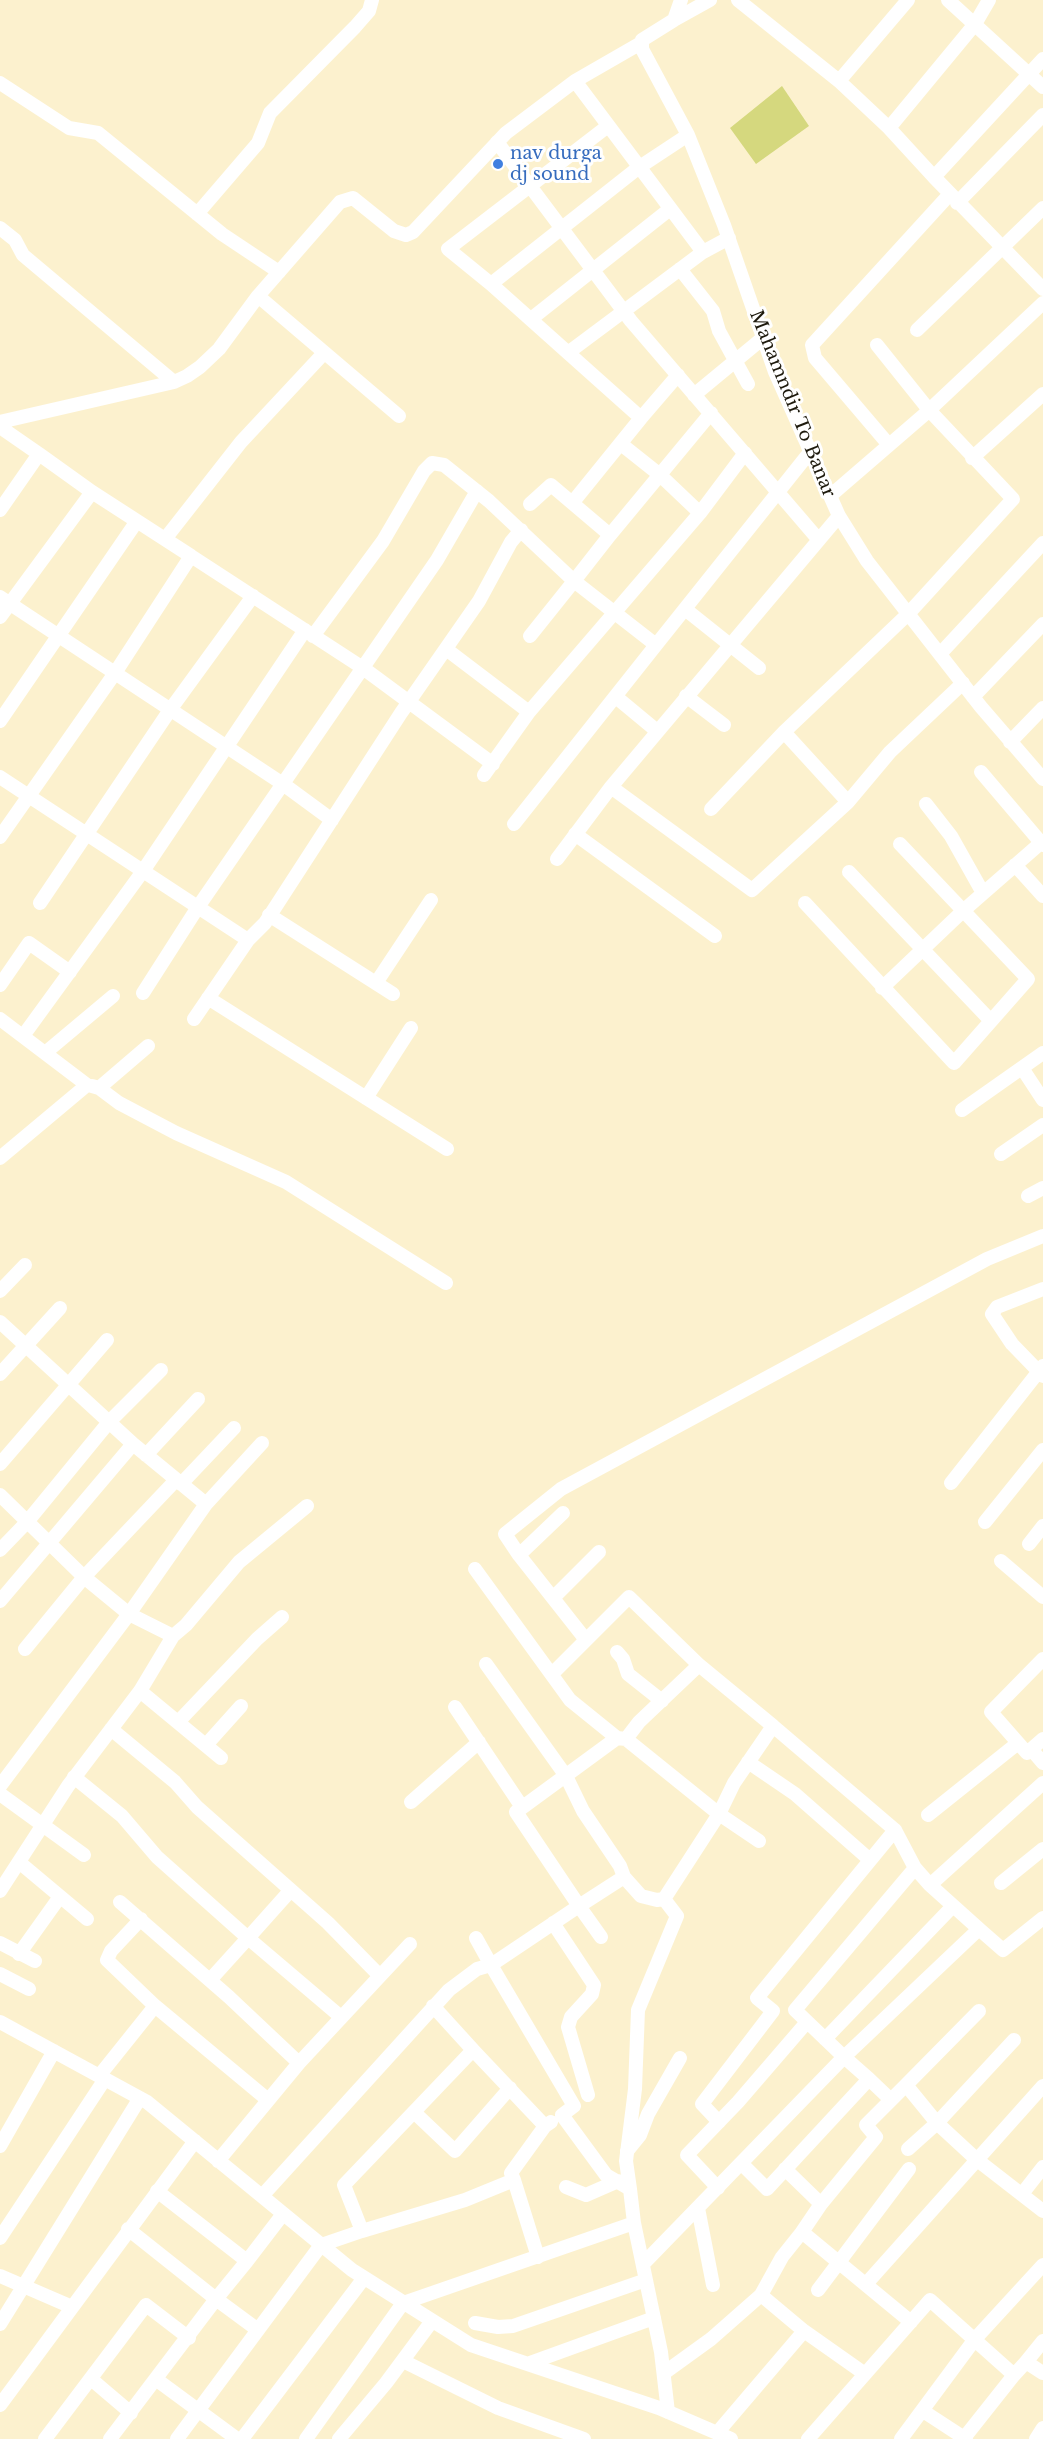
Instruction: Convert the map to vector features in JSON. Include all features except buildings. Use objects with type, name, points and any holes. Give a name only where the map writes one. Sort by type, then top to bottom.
[{"type":"street","points":[[197,214],[258,143],[270,113],[355,27],[369,11],[372,0]]},
{"type":"street","points":[[674,20],[681,0]]},
{"type":"street","points":[[0,422],[174,382],[209,359],[258,296],[340,202],[347,198],[359,203],[399,234],[413,232],[497,142],[575,81],[710,0]]},
{"type":"street","points":[[738,0],[839,81],[889,128],[953,199],[1043,289]]},
{"type":"street","points":[[839,81],[908,0]]},
{"type":"street","points":[[948,0],[1043,87]]},
{"type":"street","points":[[889,128],[975,24],[989,0]]},
{"type":"street","name":"Mahamndir To Banar","points":[[641,43],[642,50],[688,135],[729,238],[763,338],[838,516],[867,561],[908,614],[973,697],[1043,779]]},
{"type":"street","points":[[934,177],[1043,59]]},
{"type":"street","points":[[575,81],[703,252]]},
{"type":"street","points":[[0,83],[69,128],[98,133],[197,214],[240,247],[279,272]]},
{"type":"street","points":[[889,445],[815,358],[812,345],[953,199],[1043,115]]},
{"type":"street","points":[[608,126],[448,249],[569,352],[641,418]]},
{"type":"street","points":[[491,284],[560,227],[638,168],[688,135]]},
{"type":"street","points":[[497,142],[624,311],[818,539]]},
{"type":"street","points":[[917,330],[1043,208]]},
{"type":"street","points":[[531,319],[592,268],[670,209]]},
{"type":"street","points":[[0,228],[15,240],[23,255],[174,382]]},
{"type":"street","points":[[569,352],[703,252],[729,238]]},
{"type":"street","points":[[680,269],[713,311],[718,331],[748,384]]},
{"type":"street","points":[[258,296],[399,416]]},
{"type":"street","points":[[830,496],[928,410],[1043,303]]},
{"type":"street","points":[[694,394],[763,338]]},
{"type":"street","points":[[711,809],[784,732],[908,614],[1013,499],[928,410],[877,345]]},
{"type":"street","points":[[165,539],[241,442],[324,353]]},
{"type":"street","points":[[573,502],[678,375]]},
{"type":"street","points":[[972,458],[1043,394]]},
{"type":"street","points":[[530,636],[711,413]]},
{"type":"street","points":[[0,428],[92,492],[363,668],[410,703],[489,770],[529,712],[613,611],[700,513],[745,453]]},
{"type":"street","points":[[621,444],[660,475],[700,513]]},
{"type":"street","points":[[514,824],[810,452]]},
{"type":"street","points":[[0,510],[39,454]]},
{"type":"street","points":[[23,1036],[143,871],[226,748],[309,633],[383,541],[427,466],[438,462],[444,465],[521,530],[574,581],[656,645]]},
{"type":"street","points":[[530,504],[551,485],[610,535]]},
{"type":"street","points":[[143,993],[198,907],[437,560],[477,491]]},
{"type":"street","points":[[0,617],[5,600],[92,492]]},
{"type":"street","points":[[557,859],[611,787],[838,516]]},
{"type":"street","points":[[0,721],[137,521]]},
{"type":"street","points":[[194,1019],[248,939],[269,915],[479,601],[511,542],[521,530]]},
{"type":"street","points":[[940,654],[1043,543]]},
{"type":"street","points":[[0,837],[115,673],[191,556]]},
{"type":"street","points":[[40,903],[170,710],[254,596]]},
{"type":"street","points":[[5,600],[283,784],[332,819]]},
{"type":"street","points":[[685,609],[759,668]]},
{"type":"street","points":[[973,697],[1043,624]]},
{"type":"street","points":[[446,649],[529,712]]},
{"type":"street","points":[[611,787],[752,890],[848,801],[890,752],[963,683]]},
{"type":"street","points":[[686,696],[724,725]]},
{"type":"street","points":[[616,697],[657,731]]},
{"type":"street","points":[[1011,741],[1043,708]]},
{"type":"street","points":[[784,732],[848,801]]},
{"type":"street","points":[[882,988],[964,910],[1042,843],[981,772]]},
{"type":"street","points":[[0,777],[248,939]]},
{"type":"street","points":[[926,804],[951,837],[983,893]]},
{"type":"street","points":[[575,834],[715,936]]},
{"type":"street","points":[[805,903],[954,1063],[1028,979],[900,844]]},
{"type":"street","points":[[1016,865],[1043,896]]},
{"type":"street","points":[[849,872],[991,1021]]},
{"type":"street","points":[[375,983],[431,900]]},
{"type":"street","points":[[269,915],[393,994]]},
{"type":"street","points":[[0,985],[29,943],[70,972]]},
{"type":"street","points":[[45,1053],[113,996]]},
{"type":"street","points":[[208,998],[447,1149]]},
{"type":"street","points":[[0,1019],[118,1103],[176,1133],[286,1182],[446,1283]]},
{"type":"street","points":[[366,1098],[411,1028]]},
{"type":"street","points":[[0,1158],[148,1046]]},
{"type":"street","points":[[962,1110],[1043,1053]]},
{"type":"street","points":[[1022,1068],[1043,1100]]},
{"type":"street","points":[[1000,1154],[1043,1125]]},
{"type":"street","points":[[1028,1196],[1043,1188]]},
{"type":"street","points":[[586,1640],[505,1534],[561,1489],[987,1259],[1043,1236]]},
{"type":"street","points":[[0,1291],[25,1265]]},
{"type":"street","points":[[951,1483],[1041,1371],[1012,1344],[992,1314],[998,1307],[1043,1289]]},
{"type":"street","points":[[0,1374],[60,1308]]},
{"type":"street","points":[[0,1322],[133,1444],[206,1504]]},
{"type":"street","points":[[0,1464],[107,1340]]},
{"type":"street","points":[[0,1550],[27,1522],[109,1422],[161,1370]]},
{"type":"street","points":[[146,1455],[198,1399]]},
{"type":"street","points":[[25,1649],[84,1577],[234,1428]]},
{"type":"street","points":[[0,1786],[129,1614],[206,1504],[262,1443]]},
{"type":"street","points":[[0,1601],[133,1444]]},
{"type":"street","points":[[985,1522],[1043,1450]]},
{"type":"street","points":[[0,1496],[84,1577],[129,1614],[173,1636]]},
{"type":"street","points":[[0,1891],[74,1778],[140,1691],[173,1636],[186,1625],[239,1562],[307,1506]]},
{"type":"street","points":[[519,1555],[563,1513]]},
{"type":"street","points":[[1029,1544],[1043,1526]]},
{"type":"street","points":[[553,1598],[599,1552]]},
{"type":"street","points":[[1001,1561],[1043,1597]]},
{"type":"street","points":[[475,1569],[553,1673],[570,1700],[719,1814],[759,1841]]},
{"type":"street","points":[[553,1673],[628,1598],[699,1665],[895,1830],[915,1868],[930,1885],[1003,1950],[1043,1918]]},
{"type":"street","points":[[179,1721],[243,1653],[282,1617]]},
{"type":"street","points":[[616,1652],[623,1659],[628,1674],[662,1701]]},
{"type":"street","points":[[1043,1659],[991,1712],[1043,1763]]},
{"type":"street","points":[[486,1664],[566,1776],[583,1811],[620,1866],[624,1877],[641,1896],[657,1900],[664,1899],[719,1814],[748,1762],[773,1726]]},
{"type":"street","points":[[601,1937],[516,1812],[621,1739],[699,1665]]},
{"type":"street","points":[[140,1691],[221,1758]]},
{"type":"street","points":[[206,1745],[241,1706]]},
{"type":"street","points":[[455,1707],[522,1808]]},
{"type":"street","points":[[111,1729],[175,1782],[197,1807],[328,1923],[380,1976]]},
{"type":"street","points":[[928,1815],[1025,1746],[1043,1739]]},
{"type":"street","points":[[411,1802],[479,1742]]},
{"type":"street","points":[[748,1762],[795,1794],[870,1860]]},
{"type":"street","points":[[74,1778],[122,1815],[157,1857],[341,2018]]},
{"type":"street","points":[[930,1885],[1043,1783]]},
{"type":"street","points":[[0,1794],[84,1856]]},
{"type":"street","points":[[719,2122],[702,2104],[772,2011],[757,1998],[895,1830]]},
{"type":"street","points":[[1001,1883],[1043,1849]]},
{"type":"street","points":[[19,1863],[59,1898],[87,1918]]},
{"type":"street","points":[[891,2100],[795,2010],[915,1868]]},
{"type":"street","points":[[262,2196],[448,1990],[477,1969],[490,1965],[624,1877]]},
{"type":"street","points":[[210,1980],[291,1891]]},
{"type":"street","points":[[19,1954],[59,1898]]},
{"type":"street","points":[[664,1899],[677,1916],[638,2010],[635,2089],[627,2151],[634,2223],[664,2373],[668,2412]]},
{"type":"street","points":[[120,1902],[210,1980],[299,2063]]},
{"type":"street","points":[[825,2039],[953,1906]]},
{"type":"street","points":[[141,1919],[111,1950],[107,1960],[155,2006],[268,2100]]},
{"type":"street","points":[[553,1923],[594,1984],[592,1994],[569,2021],[588,2094]]},
{"type":"street","points":[[643,2264],[844,2057],[979,1929]]},
{"type":"street","points":[[476,1938],[574,2106],[545,2126],[512,2173],[538,2257]]},
{"type":"street","points":[[0,1943],[34,1961]]},
{"type":"street","points":[[218,2161],[299,2063],[410,1944]]},
{"type":"street","points":[[0,1974],[30,1989]]},
{"type":"street","points":[[0,2238],[102,2077],[155,2006]]},
{"type":"street","points":[[433,2006],[545,2126]]},
{"type":"street","points":[[664,2373],[711,2339],[761,2295],[782,2257],[821,2204],[876,2137],[866,2125],[979,2010]]},
{"type":"street","points":[[718,2188],[687,2154],[719,2122],[807,2022]]},
{"type":"street","points":[[0,2024],[140,2098],[364,2278],[471,2345],[668,2412],[731,2439]]},
{"type":"street","points":[[908,2149],[937,2123],[1014,2040]]},
{"type":"street","points":[[362,2230],[344,2186],[472,2050]]},
{"type":"street","points":[[0,2146],[54,2051]]},
{"type":"street","points":[[627,2151],[640,2135],[648,2114],[680,2058]]},
{"type":"street","points":[[741,2163],[767,2189],[869,2079]]},
{"type":"street","points":[[906,2085],[937,2123],[976,2159],[1043,2211]]},
{"type":"street","points":[[866,2284],[1043,2086]]},
{"type":"street","points":[[415,2113],[455,2151],[510,2088]]},
{"type":"street","points":[[0,2324],[140,2098]]},
{"type":"street","points":[[562,2115],[606,2175],[630,2189]]},
{"type":"street","points":[[1,2400],[195,2141]]},
{"type":"street","points":[[1022,2194],[1043,2167]]},
{"type":"street","points":[[785,2169],[821,2204]]},
{"type":"street","points":[[818,2290],[909,2169]]},
{"type":"street","points":[[177,2439],[321,2245],[362,2230],[465,2200],[514,2180]]},
{"type":"street","points":[[566,2187],[586,2194],[618,2181]]},
{"type":"street","points":[[157,2191],[247,2261]]},
{"type":"street","points":[[698,2208],[713,2286]]},
{"type":"street","points":[[110,2439],[283,2214]]},
{"type":"street","points":[[306,2439],[403,2303],[634,2223]]},
{"type":"street","points":[[128,2229],[258,2330]]},
{"type":"street","points":[[802,2232],[840,2260],[911,2322]]},
{"type":"street","points":[[901,2439],[975,2339],[1043,2265]]},
{"type":"street","points":[[0,2276],[23,2288],[72,2307]]},
{"type":"street","points":[[242,2439],[364,2278]]},
{"type":"street","points":[[475,2323],[498,2328],[513,2326],[646,2280]]},
{"type":"street","points":[[761,2295],[804,2331],[865,2374]]},
{"type":"street","points":[[808,2439],[930,2300],[1014,2375]]},
{"type":"street","points":[[45,2439],[146,2305],[189,2338]]},
{"type":"street","points":[[527,2364],[654,2318]]},
{"type":"street","points":[[339,2439],[403,2361],[432,2321]]},
{"type":"street","points":[[717,2433],[804,2331]]},
{"type":"street","points":[[923,2411],[965,2438],[1043,2341]]},
{"type":"street","points":[[403,2361],[498,2408],[584,2439]]},
{"type":"street","points":[[1026,2362],[1043,2373]]},
{"type":"street","points":[[91,2379],[131,2413]]},
{"type":"street","points":[[157,2380],[237,2439]]},
{"type":"street","points":[[694,2439],[702,2427]]},
{"type":"street","points":[[1036,2439],[1043,2428]]},
{"type":"green space","points":[[782,86],[809,126],[756,164],[730,128]]},
{"type":"place","name":"nav durga dj sound","points":[[498,164]]}]
